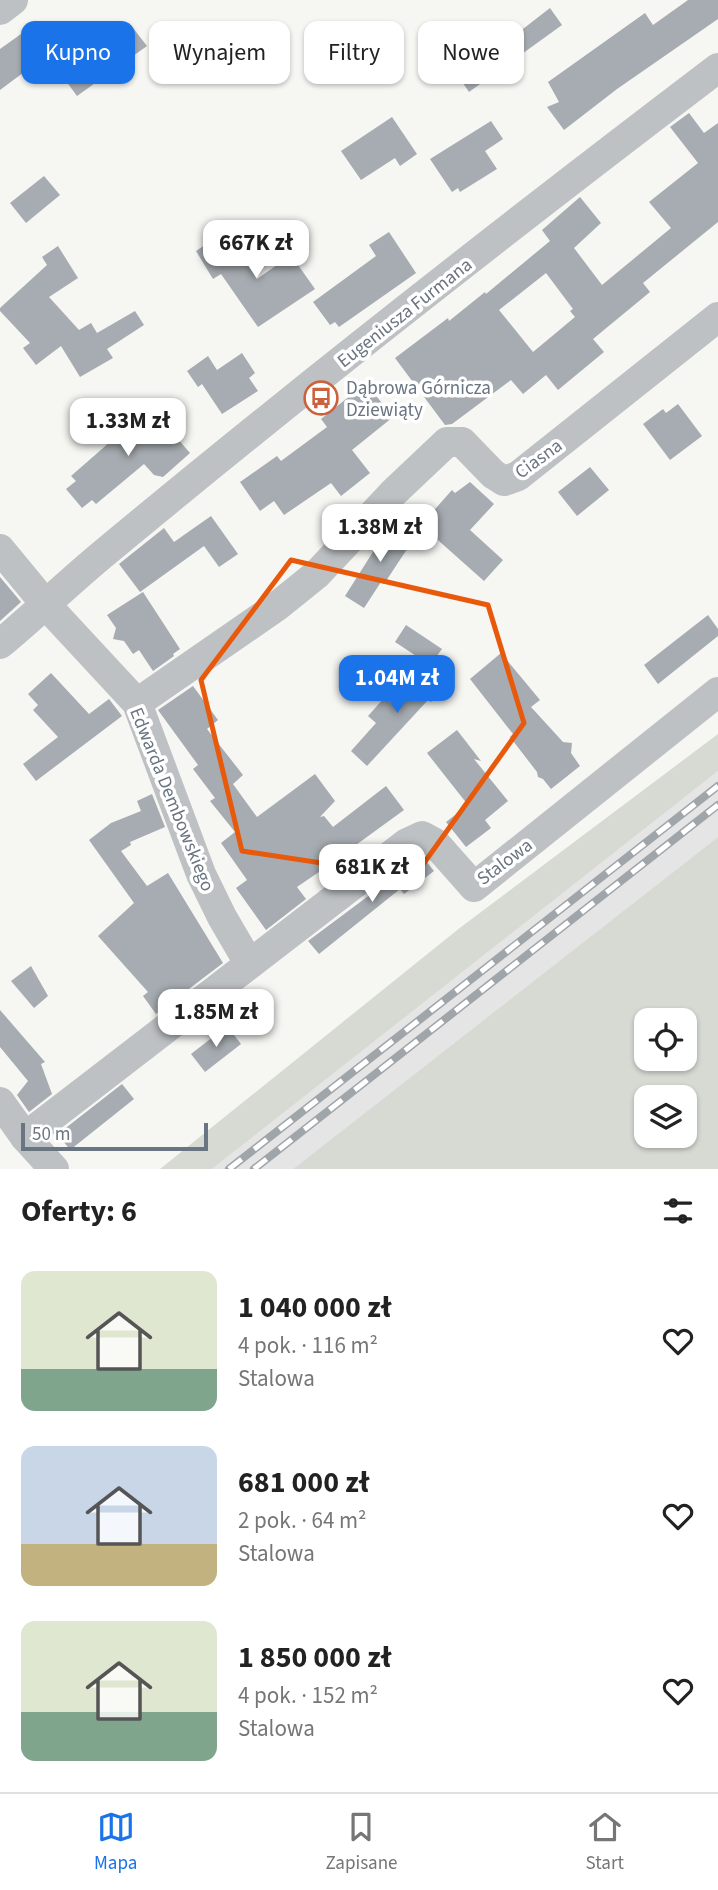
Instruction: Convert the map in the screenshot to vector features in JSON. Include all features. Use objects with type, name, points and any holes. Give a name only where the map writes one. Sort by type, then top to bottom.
[{"type":"street","points":[[0,10],[13,0]]},
{"type":"street","name":"Eugeniusza Furmana","points":[[0,644],[47,606],[100,556],[321,375],[718,68]]},
{"type":"street","name":"Ciasna","points":[[137,703],[276,607],[317,574],[447,442],[462,442],[503,481],[518,476],[718,317]]},
{"type":"street","name":"Edwarda Dembowskiego","points":[[0,549],[47,606],[137,703],[201,874],[222,917],[251,962]]},
{"type":"street","name":"Stalowa","points":[[25,1137],[407,843],[422,836],[435,843],[474,887],[718,692]]},
{"type":"street","points":[[0,1102],[25,1137],[54,1169]]},
{"type":"highlighted area","points":[[291,560],[488,605],[524,723],[414,877],[242,851],[201,680]]},
{"type":"shaded area","points":[[718,734],[718,771],[212,1169],[160,1169],[461,927]]},
{"type":"shaded area","points":[[718,771],[718,837],[293,1169],[212,1169]]},
{"type":"shaded area","points":[[718,837],[718,1169],[293,1169]]},
{"type":"building","points":[[688,0],[718,0],[718,19],[617,89],[564,130],[547,107],[559,102],[548,82],[645,13],[653,25]]},
{"type":"building","points":[[550,8],[562,25],[524,52],[524,28]]},
{"type":"building","points":[[135,31],[147,46],[135,55]]},
{"type":"building","points":[[21,34],[21,74],[0,90],[0,49]]},
{"type":"building","points":[[68,84],[94,84],[77,96]]},
{"type":"building","points":[[464,84],[480,84],[469,92]]},
{"type":"building","points":[[689,113],[704,133],[718,123],[718,222],[643,283],[650,292],[593,339],[604,352],[558,390],[546,375],[523,394],[511,380],[452,424],[445,425],[395,358],[485,292],[486,294],[550,241],[542,230],[580,197],[601,223],[574,248],[602,285],[671,228],[649,202],[698,163],[670,127]],"holes":[[[546,273],[573,309],[570,311],[575,317],[533,352],[499,310]]]},
{"type":"building","points":[[392,117],[417,154],[400,166],[395,158],[361,180],[341,151]]},
{"type":"building","points":[[491,121],[503,139],[485,151],[497,169],[460,192],[458,188],[452,192],[430,159]]},
{"type":"building","points":[[44,176],[60,195],[26,223],[10,203]]},
{"type":"building","points":[[226,231],[257,279],[291,255],[315,289],[258,327],[221,274],[213,279],[196,251]]},
{"type":"building","points":[[389,232],[416,273],[339,327],[335,322],[330,325],[313,302],[376,256],[369,245]]},
{"type":"building","points":[[58,246],[78,278],[49,297],[79,330],[91,323],[97,333],[135,311],[144,325],[107,349],[113,358],[80,377],[61,346],[36,365],[23,348],[30,343],[0,311],[0,308],[47,265],[42,257]]},
{"type":"building","points":[[242,353],[255,373],[249,378],[258,391],[222,414],[202,384],[198,387],[187,371],[208,356],[217,370]]},
{"type":"building","points":[[366,383],[393,417],[352,450],[370,473],[341,496],[331,483],[284,515],[274,501],[260,511],[240,482],[277,456],[281,461],[327,427],[321,419]]},
{"type":"building","points":[[678,404],[702,436],[670,460],[643,424],[663,409],[666,413]]},
{"type":"building","points":[[150,407],[190,453],[163,477],[154,475],[144,464],[96,504],[92,500],[82,508],[66,489],[76,481],[71,476]]},
{"type":"building","points":[[590,467],[609,490],[577,516],[558,492]]},
{"type":"building","points":[[470,482],[494,504],[470,530],[503,560],[484,581],[421,525],[452,490],[455,493]]},
{"type":"building","points":[[211,516],[238,554],[219,567],[204,546],[140,592],[119,564],[164,528],[174,542]]},
{"type":"building","points":[[392,522],[415,537],[384,584],[381,582],[364,608],[345,596]]},
{"type":"building","points":[[0,577],[21,602],[0,621]]},
{"type":"building","points":[[143,592],[180,649],[153,671],[139,650],[133,654],[124,641],[113,639],[116,628],[107,615]]},
{"type":"building","points":[[708,615],[718,629],[718,636],[658,684],[644,665]]},
{"type":"building","points":[[406,625],[442,649],[430,665],[395,642]]},
{"type":"building","points":[[501,653],[540,700],[531,707],[563,742],[572,743],[571,753],[580,766],[551,789],[538,777],[510,737],[513,734],[470,679]]},
{"type":"building","points":[[426,666],[447,684],[431,702],[428,700],[367,766],[351,751],[376,723],[368,716],[385,697],[393,705]]},
{"type":"building","points":[[51,673],[89,714],[109,699],[122,716],[36,781],[23,764],[58,737],[33,710],[38,705],[28,694]]},
{"type":"building","points":[[193,686],[218,720],[207,729],[243,775],[233,784],[257,817],[315,774],[335,801],[320,817],[324,816],[333,827],[386,786],[404,810],[349,850],[357,860],[342,871],[335,861],[297,887],[306,899],[266,930],[236,888],[247,880],[221,843],[235,832],[210,801],[215,798],[193,769],[198,765],[158,710]]},
{"type":"building","points":[[457,730],[481,761],[474,759],[508,801],[485,820],[491,828],[466,847],[446,822],[468,805],[427,753]]},
{"type":"building","points":[[152,794],[165,827],[130,842],[131,845],[121,851],[147,886],[168,873],[223,963],[156,1014],[143,996],[148,992],[98,936],[134,903],[89,840],[111,823],[141,811],[137,801]]},
{"type":"building","points":[[422,856],[434,871],[404,894],[400,889],[319,954],[308,941]]},
{"type":"building","points":[[31,966],[48,996],[34,1008],[11,981]]},
{"type":"building","points":[[0,1010],[45,1062],[41,1064],[52,1094],[29,1112],[17,1095],[28,1081],[0,1047]]},
{"type":"building","points":[[227,1026],[241,1044],[205,1072],[191,1054]]},
{"type":"building","points":[[122,1084],[134,1099],[70,1150],[58,1134]]},
{"type":"railway","points":[[229,1169],[718,786]]},
{"type":"railway","points":[[254,1169],[718,805]]},
{"type":"place","name":"Dąbrowa Górnicza Dziewiąty","points":[[321,398]]}]
